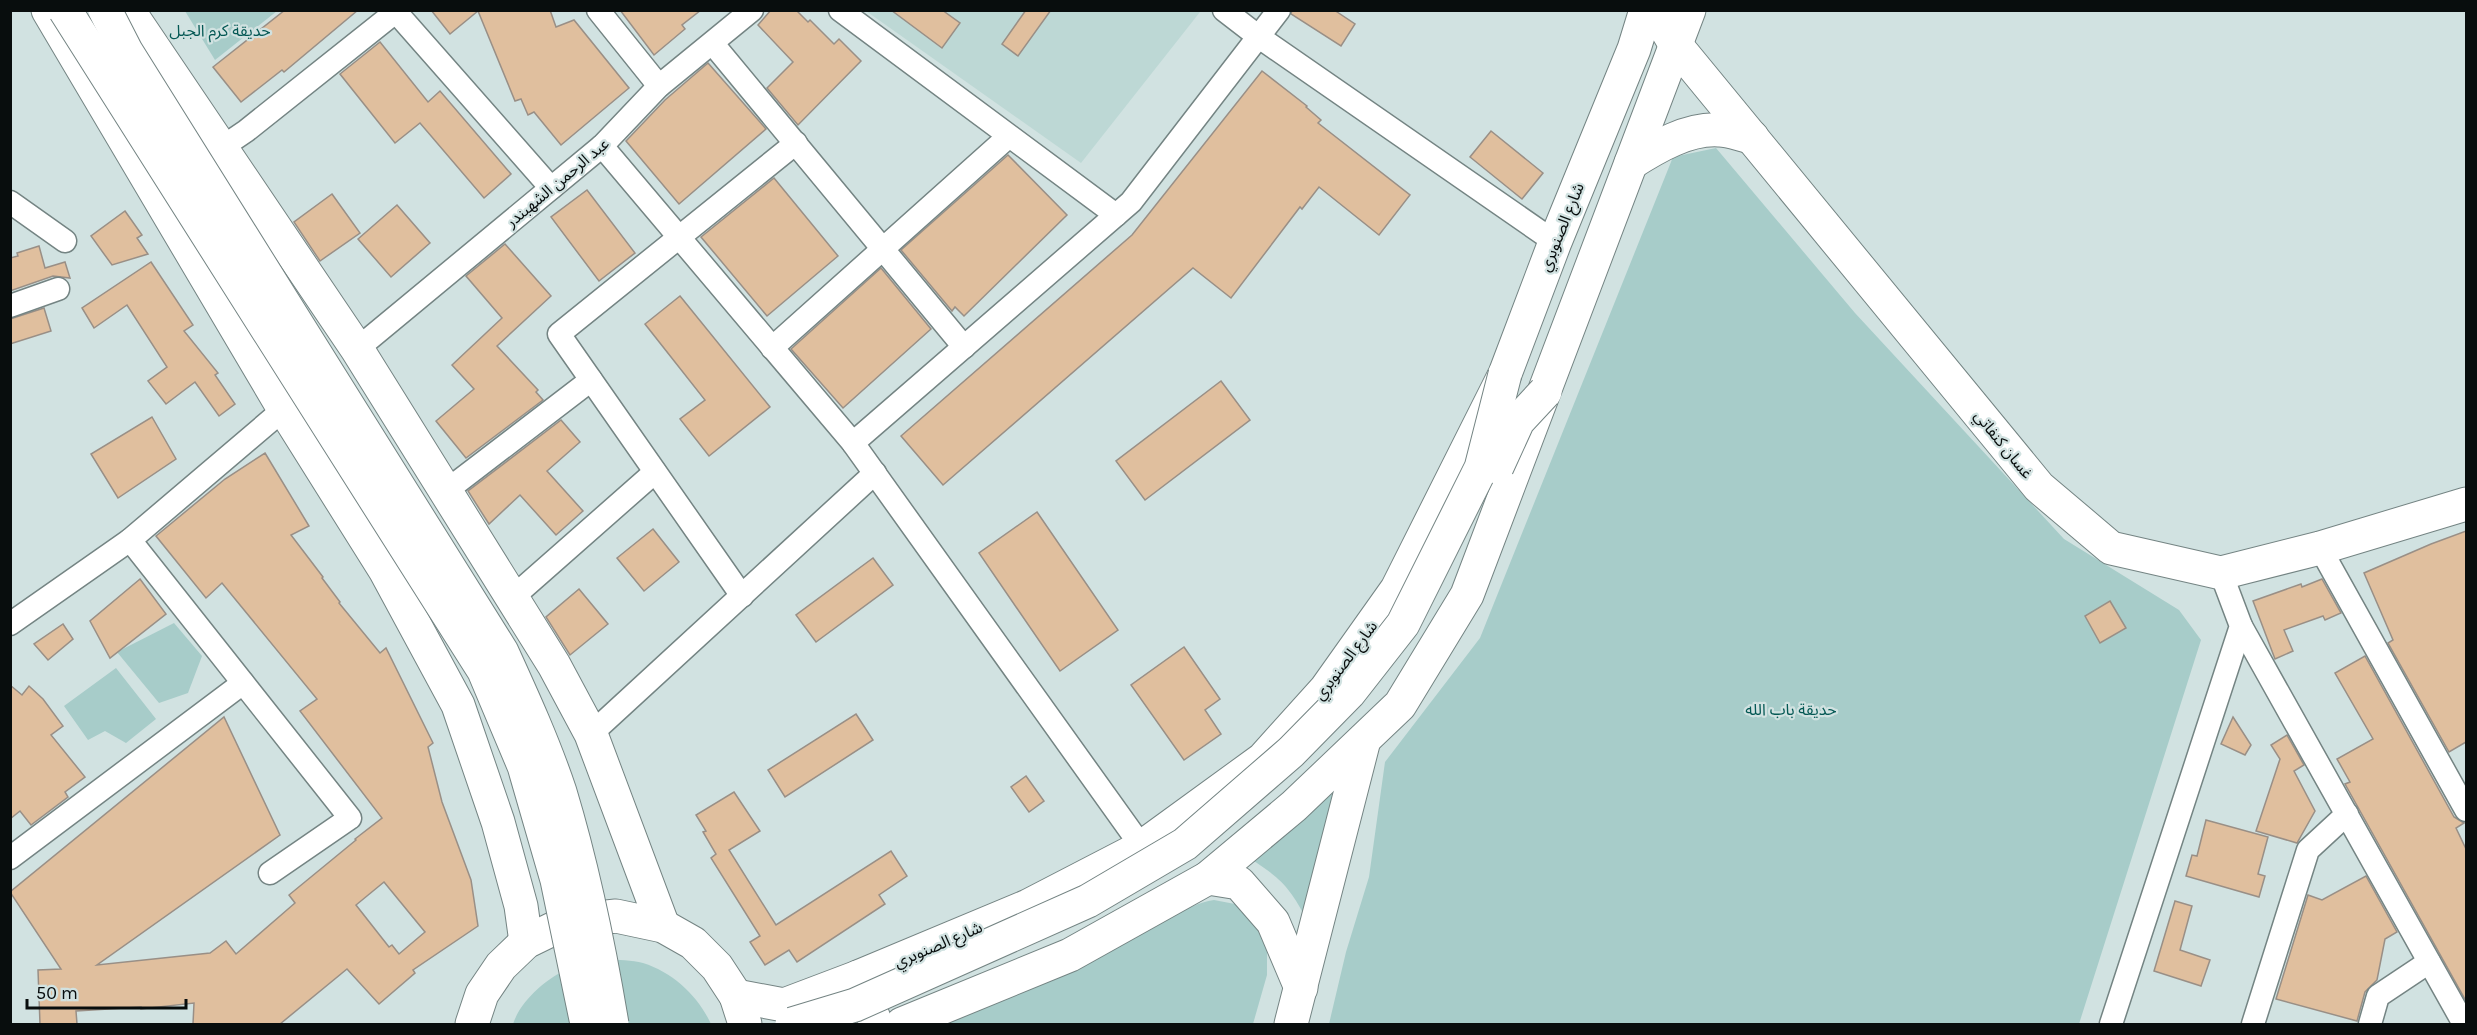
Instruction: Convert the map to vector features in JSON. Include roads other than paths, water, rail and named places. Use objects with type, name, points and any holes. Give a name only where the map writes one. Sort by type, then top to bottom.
[{"type":"main road","points":[[48,10],[285,409],[384,570],[458,705],[498,822],[520,906],[526,942]]},
{"type":"main road","points":[[65,10],[484,671],[524,766],[551,857],[587,1024]]},
{"type":"main road","points":[[105,10],[126,51],[502,652],[532,719],[559,791],[584,877],[612,1024]]},
{"type":"main road","points":[[128,10],[357,349],[554,665],[591,734],[663,926]]},
{"type":"main road","name":"شارع الصنوبري","points":[[740,1010],[784,1005],[858,977],[1028,906],[1142,848],[1263,759],[1326,689],[1397,590],[1505,374],[1555,242],[1634,49],[1646,10]]},
{"type":"main road","name":"غسان كنفاتي","points":[[1655,10],[1675,44],[2039,487],[2111,548],[2221,573],[2320,548],[2466,504]]},
{"type":"main road","points":[[902,1024],[1070,955],[1208,878],[1294,806],[1400,705],[1467,595],[1689,10]]},
{"type":"main road","points":[[1631,163],[1661,144],[1693,134],[1719,129],[1752,137]]},
{"type":"main road","points":[[792,1024],[855,1005],[1088,901],[1185,844],[1291,752],[1349,693],[1403,624],[1481,468],[1505,374]]},
{"type":"main road","points":[[845,1024],[881,1012],[1098,915],[1196,858],[1307,763],[1361,704],[1446,580],[1518,421],[1545,392]]},
{"type":"main road","points":[[1291,1024],[1364,740]]},
{"type":"main road","points":[[1208,878],[1239,883],[1273,922],[1301,988]]},
{"type":"main road","points":[[472,1024],[482,994],[501,966],[526,942],[569,921],[616,916],[663,926],[693,943],[717,967],[740,1010]]},
{"type":"main road","points":[[858,977],[876,1024]]},
{"type":"street","points":[[598,10],[659,86]]},
{"type":"street","name":"عبد الرحمن الشهبندر","points":[[357,349],[602,146],[659,86],[752,10]]},
{"type":"street","points":[[840,10],[1008,137],[1116,214]]},
{"type":"street","points":[[1224,10],[1258,37],[1555,242]]},
{"type":"street","points":[[853,442],[1131,202],[1279,10]]},
{"type":"street","points":[[221,148],[246,131],[397,11],[551,189]]},
{"type":"street","points":[[712,44],[963,347]]},
{"type":"street","points":[[772,348],[1008,137]]},
{"type":"street","points":[[742,596],[559,334],[796,143]]},
{"type":"street","points":[[602,146],[853,442],[1142,848]]},
{"type":"street","points":[[10,202],[65,240]]},
{"type":"street","points":[[10,306],[58,289]]},
{"type":"street","points":[[446,491],[591,380]]},
{"type":"street","points":[[10,624],[130,540],[285,409]]},
{"type":"street","points":[[512,598],[655,472]]},
{"type":"street","points":[[591,734],[874,473]]},
{"type":"street","points":[[130,540],[350,818],[270,873]]},
{"type":"street","points":[[2320,548],[2466,810]]},
{"type":"street","points":[[2221,573],[2241,626],[2464,1024]]},
{"type":"street","points":[[2111,1024],[2241,626]]},
{"type":"street","points":[[10,858],[243,683]]},
{"type":"street","points":[[2253,1024],[2308,850],[2347,814]]},
{"type":"street","points":[[2370,1024],[2378,996],[2429,962]]},
{"type":"park label","name":"حديقة كرم الجبل","points":[[220,30]]},
{"type":"park label","name":"حديقة باب الله","points":[[1791,709]]}]
